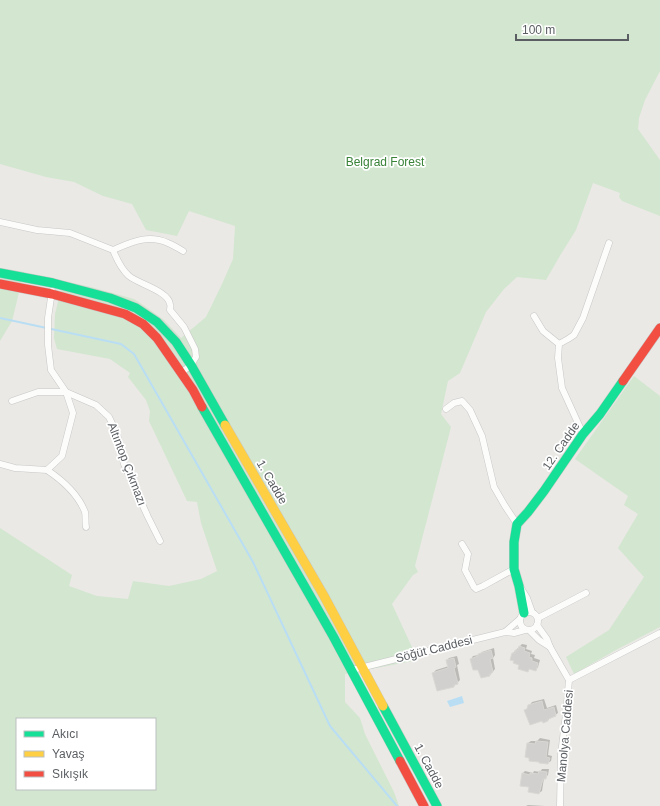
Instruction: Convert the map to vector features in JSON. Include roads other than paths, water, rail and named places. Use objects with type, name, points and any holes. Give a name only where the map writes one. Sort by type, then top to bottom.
[{"type":"main road","name":"1. Cadde","points":[[0,273],[53,283],[110,298],[136,308],[157,322],[176,342],[191,365],[324,596],[437,806]]},
{"type":"main road","name":"1. Cadde","points":[[0,284],[52,294],[125,314],[143,324],[157,338],[193,390],[225,446],[352,670],[424,806]]},
{"type":"main road","name":"12. Cadde","points":[[517,524],[544,491],[583,434],[600,414],[660,328]]},
{"type":"main road","points":[[517,524],[514,542],[514,568],[520,586],[525,615]]},
{"type":"street","points":[[0,222],[37,230],[70,233],[113,250],[134,241],[151,238],[168,243],[182,250]]},
{"type":"street","points":[[559,344],[574,335],[583,318],[609,243]]},
{"type":"street","points":[[113,250],[120,266],[129,276],[166,297],[170,303],[170,310],[184,327],[196,349],[196,357],[191,365],[181,372]]},
{"type":"street","points":[[47,470],[62,456],[73,413],[66,392],[51,370],[48,345],[48,323],[53,283]]},
{"type":"street","points":[[534,316],[542,331],[559,344]]},
{"type":"street","points":[[559,344],[558,358],[562,388],[583,434]]},
{"type":"street","name":"Altıntop Çıkmazı","points":[[12,401],[38,392],[66,392],[96,405],[109,417],[117,434],[124,464],[160,541]]},
{"type":"street","points":[[446,408],[454,403],[462,401],[470,410],[482,436],[494,486],[517,524]]},
{"type":"street","points":[[0,464],[14,468],[47,470],[61,479],[77,496],[85,512],[86,527]]},
{"type":"street","points":[[462,544],[468,554],[465,570],[476,589],[514,568]]},
{"type":"street","points":[[538,618],[586,593]]},
{"type":"street","points":[[505,632],[525,615],[536,615],[538,618]]},
{"type":"street","points":[[525,615],[520,624],[521,627],[550,648]]},
{"type":"street","points":[[527,630],[534,629],[538,625],[538,618]]},
{"type":"street","name":"Manolya Caddesi","points":[[538,625],[547,638],[550,648],[569,680],[561,754],[561,806]]},
{"type":"street","name":"Söğüt Caddesi","points":[[352,670],[505,632],[514,633],[527,630]]},
{"type":"street","points":[[569,680],[660,633]]},
{"type":"water","points":[[462,696],[464,703],[450,707],[447,701]]},
{"type":"waterway","points":[[0,318],[121,344],[134,354],[253,562],[330,726],[397,806]]},
{"type":"park label","name":"Belgrad Forest","points":[[385,162]]}]
